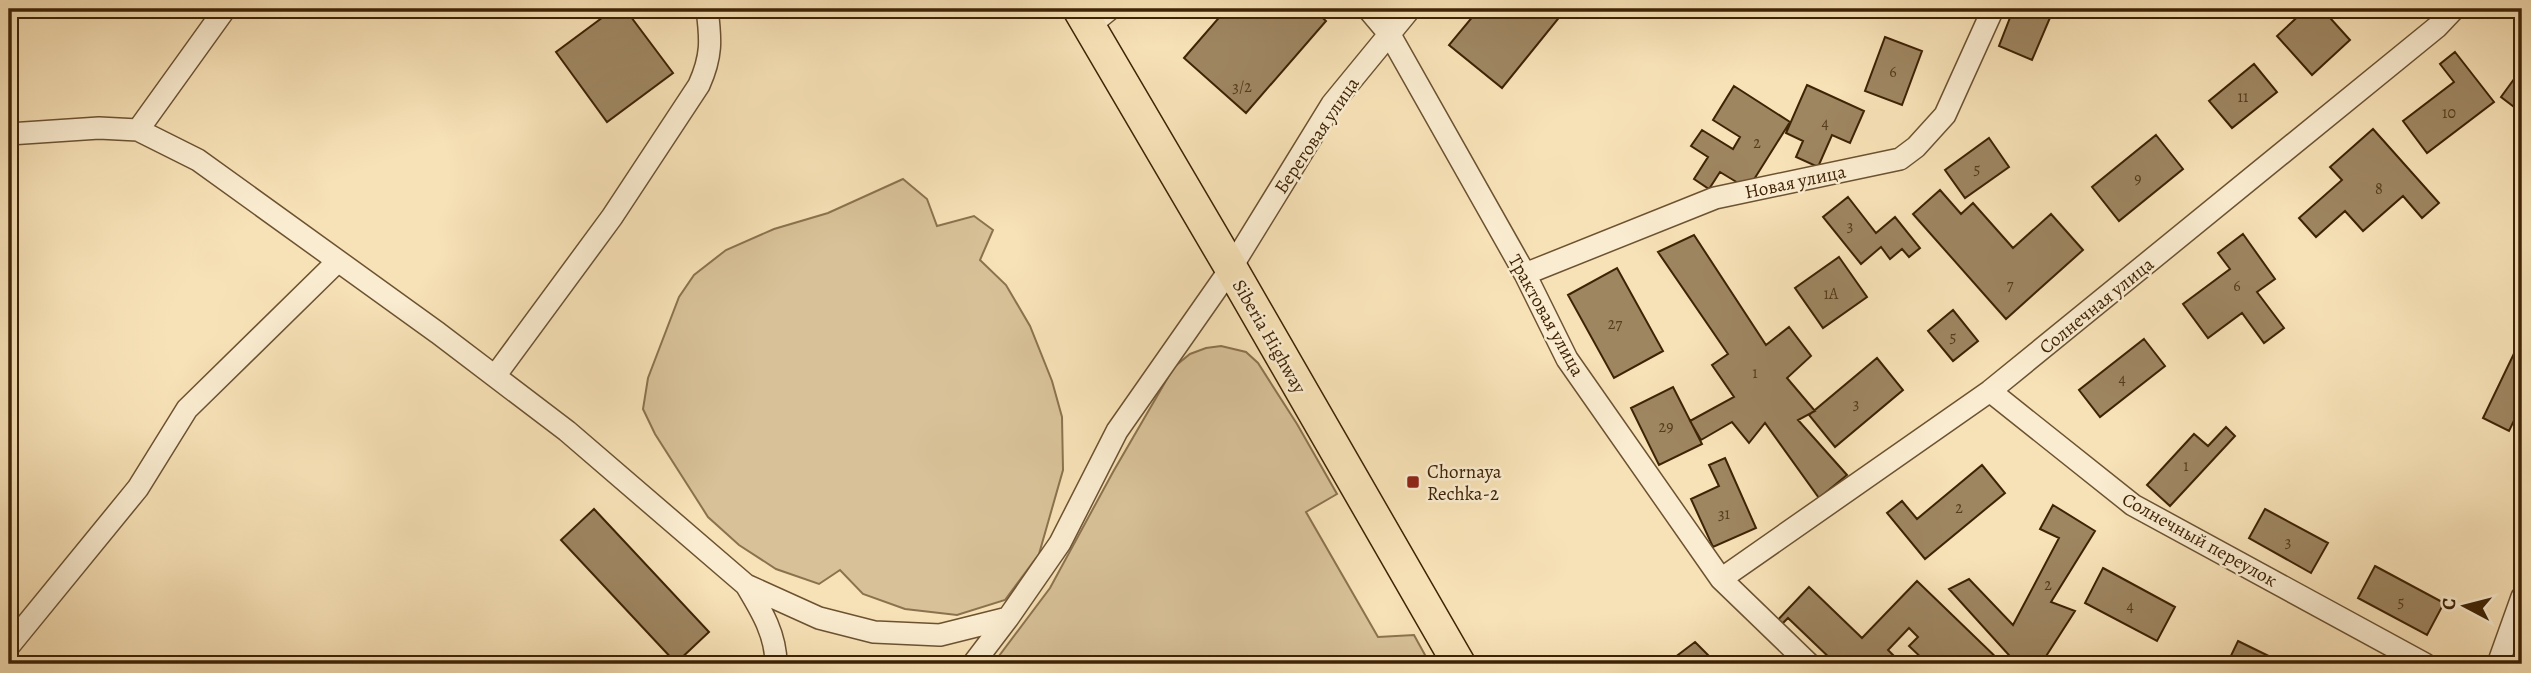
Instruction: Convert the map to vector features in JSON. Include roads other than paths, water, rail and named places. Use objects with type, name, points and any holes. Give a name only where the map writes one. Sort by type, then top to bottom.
[{"type":"highway","name":"Siberia Highway","points":[[1093,14],[1231,268],[1458,664]]},
{"type":"street","points":[[138,130],[225,9]]},
{"type":"street","points":[[495,376],[612,218],[699,85],[709,63],[711,38],[707,9]]},
{"type":"street","name":"Трактовая улица","points":[[1368,9],[1390,35],[1525,274],[1567,359],[1721,579],[1809,664]]},
{"type":"street","name":"Береговая улица","points":[[973,664],[1060,543],[1117,431],[1231,268],[1332,104],[1410,9]]},
{"type":"street","name":"Новая улица","points":[[1525,274],[1715,198],[1900,159],[1916,147],[1945,116],[1993,9]]},
{"type":"street","name":"Солнечная улица","points":[[1721,579],[1990,391],[2437,27],[2454,9]]},
{"type":"street","points":[[9,134],[99,128],[138,130],[198,159],[495,376],[598,457],[746,585],[819,618],[874,632],[940,635],[1008,618]]},
{"type":"street","points":[[9,646],[138,488],[187,410],[337,262]]},
{"type":"street","name":"Солнечный переулок","points":[[1990,391],[2133,505],[2425,664]]},
{"type":"street","points":[[746,585],[768,623],[776,649],[776,664]]},
{"type":"street","points":[[2498,664],[2522,597]]},
{"type":"place","name":"Chornaya Rechka-2","points":[[1413,482]]}]
